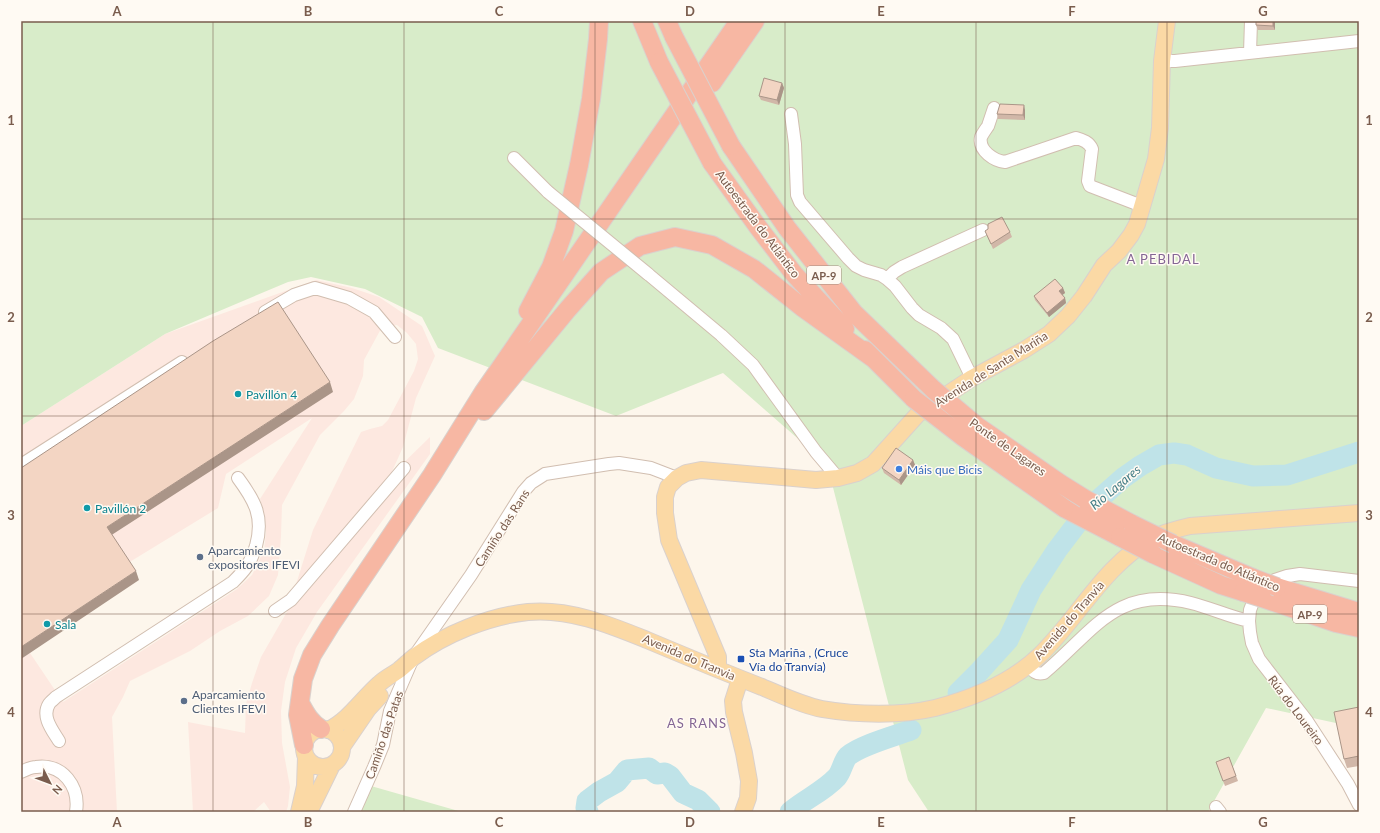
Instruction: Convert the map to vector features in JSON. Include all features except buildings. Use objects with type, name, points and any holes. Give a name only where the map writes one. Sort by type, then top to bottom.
[{"type":"highway","points":[[483,393],[506,347],[532,304],[551,267],[564,231],[579,165],[591,99],[598,39],[598,21]]},
{"type":"highway","name":"Autoestrada do Atlántico","points":[[642,21],[659,62],[712,163],[758,227],[794,274],[874,360],[914,399]]},
{"type":"highway","points":[[305,751],[298,715],[304,679],[312,655],[432,475],[483,393],[739,21]]},
{"type":"highway","points":[[520,367],[596,248],[755,21]]},
{"type":"highway","name":"Autoestrada do Atlántico","points":[[671,29],[731,146],[787,228],[854,313],[934,390]]},
{"type":"highway","points":[[432,475],[568,309],[601,272],[640,246],[675,237],[712,245],[754,269],[803,308],[874,360]]},
{"type":"highway","name":"Ponte de Lagares","points":[[934,390],[977,426],[1085,499]]},
{"type":"highway","name":"Ponte de Lagares","points":[[914,399],[963,437],[1064,508]]},
{"type":"highway","name":"Autoestrada do Atlántico","points":[[1085,499],[1173,544],[1248,585],[1254,610],[1359,628]]},
{"type":"highway","name":"Autoestrada do Atlántico","points":[[1064,508],[1166,561],[1221,585],[1277,587],[1359,612]]},
{"type":"highway","points":[[300,702],[312,724],[324,729]]},
{"type":"main road","name":"Avenida de Santa Mariña","points":[[677,478],[686,473],[701,470],[816,480],[838,478],[857,473],[873,464],[918,414],[972,378],[1024,350],[1049,334],[1068,316],[1084,296],[1104,265],[1119,251],[1137,224],[1156,159],[1160,128],[1162,61],[1167,21]]},
{"type":"main road","points":[[677,478],[668,487],[665,497],[665,513],[669,540],[718,657],[718,670]]},
{"type":"main road","name":"Avenida do Tranvia","points":[[324,729],[338,726],[381,682],[433,645],[476,625],[528,612],[554,612],[597,622],[631,633],[740,679],[820,709],[858,713],[897,713],[933,708],[975,696],[1009,680],[1028,665],[1051,643],[1119,562],[1154,537],[1171,530],[1190,526],[1359,513]]},
{"type":"main road","name":"Avenida do Tranvia","points":[[342,746],[368,709],[387,688],[397,672]]},
{"type":"main road","points":[[740,679],[732,701],[749,781],[748,798],[744,812]]},
{"type":"main road","points":[[299,812],[305,786],[305,751],[309,734],[324,729],[333,732],[337,736],[342,746],[340,757],[332,765],[309,812]]},
{"type":"main road","points":[[305,751],[310,762],[320,767],[332,765]]},
{"type":"street","points":[[1250,53],[1251,21]]},
{"type":"street","points":[[1162,61],[1175,61],[1359,41]]},
{"type":"street","points":[[994,108],[981,137],[981,144],[987,154],[997,161],[1005,162],[1076,138],[1083,140],[1090,144],[1092,149],[1088,181],[1090,186],[1142,206]]},
{"type":"street","points":[[791,114],[795,144],[797,195],[800,202],[856,266],[881,275],[887,279],[896,286],[919,315],[940,328],[953,339],[972,378]]},
{"type":"street","points":[[514,158],[548,192],[721,335],[753,365],[816,452],[838,478]]},
{"type":"street","points":[[887,279],[902,267],[983,230]]},
{"type":"street","points":[[252,320],[294,296],[315,288],[349,298],[374,312],[395,337]]},
{"type":"street","points":[[21,465],[190,357]]},
{"type":"street","name":"Camiño das Rans","points":[[413,658],[471,575],[523,492],[537,478],[545,474],[619,463],[651,468],[677,478]]},
{"type":"street","points":[[275,610],[291,600],[404,468]]},
{"type":"street","points":[[59,741],[49,724],[46,714],[49,704],[62,693],[233,582],[248,565],[255,549],[259,532],[257,512],[249,493],[238,478]]},
{"type":"street","points":[[1028,665],[1036,673],[1044,673],[1099,621],[1115,610],[1132,603],[1151,599],[1169,600],[1254,610],[1255,597],[1263,588],[1275,580],[1287,576],[1300,574],[1359,581]]},
{"type":"street","name":"Rúa do Loureiro","points":[[1254,610],[1250,632],[1252,643],[1259,659],[1307,721],[1348,784],[1359,805]]},
{"type":"street","name":"Camiño das Patas","points":[[354,812],[383,745],[390,711],[413,658]]},
{"type":"street","points":[[21,772],[35,767],[51,768],[65,775],[74,786],[78,799],[76,812]]},
{"type":"shaded area","points":[[316,280],[352,288],[379,297],[422,326],[435,356],[416,398],[403,447],[390,476],[430,437],[430,454],[317,612],[296,648],[285,682],[281,711],[282,743],[290,787],[286,812],[271,812],[264,802],[253,812],[193,812],[188,722],[245,733],[246,704],[252,683],[261,657],[288,610],[313,530],[361,432],[382,426],[388,420],[414,371],[418,359],[416,344],[407,333],[397,325],[382,327],[364,360],[363,376],[354,399],[320,435],[282,505],[278,575],[269,596],[248,616],[220,631],[190,651],[130,681],[112,717],[117,812],[21,812],[21,426],[165,334]],"holes":[[[312,418],[260,499],[265,516],[266,533],[264,550],[252,575],[237,589],[63,702],[30,653],[128,563],[218,508],[226,474]]]},
{"type":"green space","points":[[21,21],[1359,21],[1359,728],[1266,708],[1208,812],[929,812],[908,780],[827,464],[723,373],[616,416],[438,348],[422,317],[365,289],[311,277],[288,282],[165,334],[21,426]]},
{"type":"green space","points":[[364,784],[462,812],[351,812]]},
{"type":"waterway","name":"Río Lagares","points":[[958,693],[1008,640],[1031,590],[1057,550],[1089,508],[1123,478],[1140,466],[1159,455],[1174,453],[1187,455],[1216,468],[1253,476],[1287,475],[1359,452]]},
{"type":"waterway","name":"Río Lagares","points":[[790,812],[832,782],[839,775],[848,756],[861,748],[911,730]]},
{"type":"waterway","name":"Río Lagares","points":[[588,812],[586,808],[587,801],[617,782],[627,770],[649,768],[657,774],[665,773],[670,776],[683,793],[698,800],[710,812]]},
{"type":"place","name":"Pavillón 4","points":[[238,394]]},
{"type":"place","name":"Máis que Bicis","points":[[899,469]]},
{"type":"place","name":"Pavillón 2","points":[[87,508]]},
{"type":"place","name":"Aparcamiento expositores IFEVI","points":[[200,557]]},
{"type":"place","name":"Sala","points":[[47,624]]},
{"type":"place","name":"Sta Mariña , (Cruce Vía do Tranvía)","points":[[741,659]]},
{"type":"place","name":"Aparcamiento Clientes IFEVI","points":[[184,701]]},
{"type":"district","name":"A PEBIDAL","points":[[1163,259]]},
{"type":"district","name":"AS RANS","points":[[697,723]]}]
